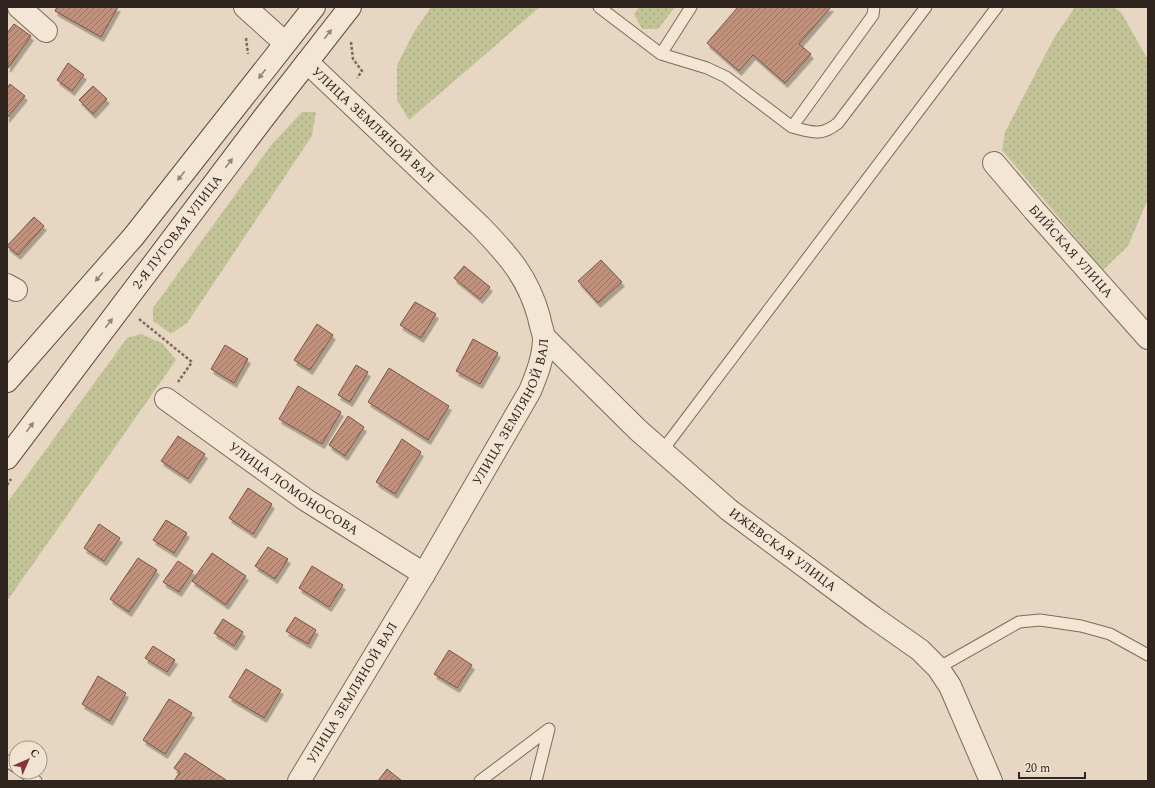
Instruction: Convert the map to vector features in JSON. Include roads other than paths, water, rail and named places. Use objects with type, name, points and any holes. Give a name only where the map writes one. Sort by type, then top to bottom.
[{"type":"street","points":[[19,7],[46,30]]},
{"type":"street","name":"УЛИЦА ЗЕМЛЯНОЙ ВАЛ","points":[[245,7],[307,62],[504,250],[518,268],[529,287],[544,337],[539,368],[530,391],[424,574],[299,781]]},
{"type":"street","points":[[7,381],[134,236],[314,7]]},
{"type":"street","name":"2-Я ЛУГОВАЯ УЛИЦА","points":[[7,458],[350,7]]},
{"type":"street","name":"БИЙСКАЯ УЛИЦА","points":[[994,163],[1148,338]]},
{"type":"street","name":"ИЖЕВСКАЯ УЛИЦА","points":[[544,337],[626,419],[730,510],[873,617],[920,650],[938,668],[950,686],[991,781]]},
{"type":"street","name":"УЛИЦА ЛОМОНОСОВА","points":[[166,399],[306,500],[424,574]]},
{"type":"lane","points":[[599,7],[661,54],[708,68],[726,77],[792,127],[816,133],[829,130],[838,123],[926,7]]},
{"type":"lane","points":[[661,54],[691,7]]},
{"type":"lane","points":[[792,127],[873,15],[874,7]]},
{"type":"lane","points":[[662,451],[997,7]]},
{"type":"lane","points":[[938,668],[1019,622],[1040,620],[1081,626],[1110,634],[1148,655]]},
{"type":"lane","points":[[480,781],[549,729],[536,781]]}]
